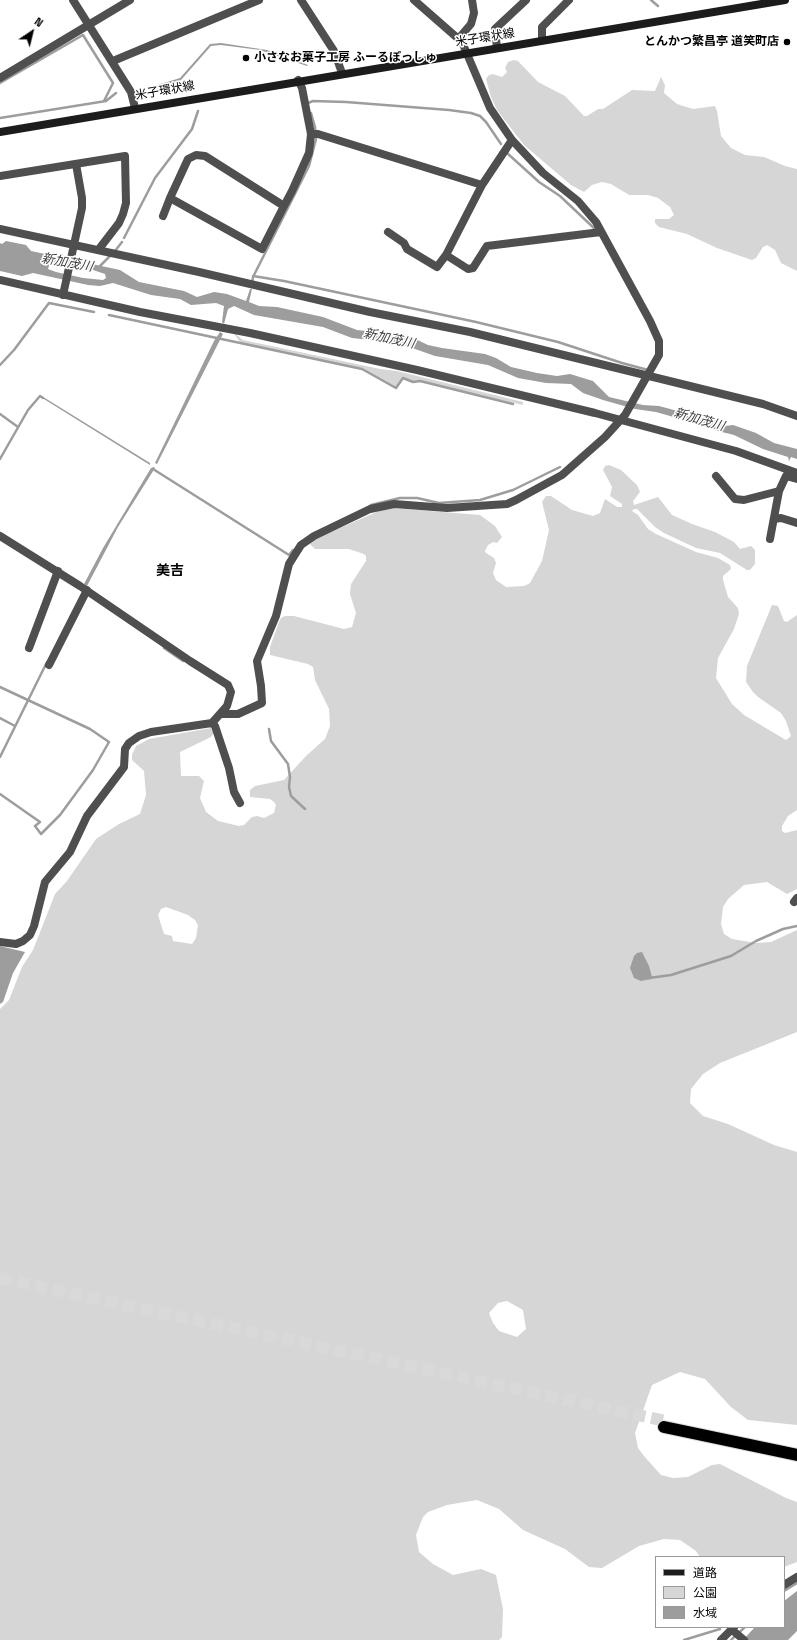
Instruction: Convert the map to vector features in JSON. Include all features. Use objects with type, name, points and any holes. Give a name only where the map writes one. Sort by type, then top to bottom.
[{"type":"highway","points":[[797,1449],[665,1424],[797,1455]]},
{"type":"main road","name":"米子環状線","points":[[0,132],[298,80],[498,48],[755,2],[785,0]]},
{"type":"street","points":[[73,0],[113,61],[131,92],[135,108]]},
{"type":"street","points":[[0,78],[130,0]]},
{"type":"street","points":[[113,61],[259,0]]},
{"type":"street","points":[[301,0],[334,51],[342,73]]},
{"type":"street","points":[[221,714],[238,714],[262,703],[257,661],[276,616],[289,564],[294,554],[307,541],[370,509],[394,504],[447,508],[507,504],[516,500],[562,475],[606,437],[623,418],[659,355],[659,341],[596,222],[578,201],[543,173],[512,140],[490,108],[459,38],[414,0]]},
{"type":"street","points":[[459,38],[471,24],[474,13],[472,0]]},
{"type":"street","points":[[498,48],[494,29],[526,0]]},
{"type":"street","points":[[542,40],[542,27],[570,0]]},
{"type":"street","points":[[170,198],[262,249],[309,153],[311,134],[302,88],[298,80]]},
{"type":"street","points":[[311,134],[318,134],[482,186]]},
{"type":"street","points":[[388,232],[404,243],[407,249],[437,267],[446,255],[482,186],[512,140]]},
{"type":"street","points":[[163,216],[188,159],[196,155],[205,156],[284,206]]},
{"type":"street","points":[[0,176],[125,156],[126,203],[123,214],[119,223],[99,249]]},
{"type":"street","points":[[64,292],[82,198],[76,164]]},
{"type":"street","points":[[0,229],[99,249],[362,310],[470,332],[646,379],[763,404],[797,416]]},
{"type":"street","points":[[446,255],[468,269],[473,268],[488,246],[601,232]]},
{"type":"street","points":[[0,280],[64,292],[417,370],[623,418],[736,451],[797,473]]},
{"type":"street","points":[[716,476],[735,499],[744,500],[779,491]]},
{"type":"street","points":[[770,539],[779,491],[786,476],[797,479]]},
{"type":"street","points":[[774,519],[781,518],[797,523]]},
{"type":"street","points":[[0,536],[58,571],[190,661],[228,685],[231,692],[226,706],[221,714],[212,723],[151,732],[139,736],[129,742],[125,749],[124,767],[87,816],[70,852],[46,882],[34,926],[30,935],[23,941],[16,944],[0,942]]},
{"type":"street","points":[[29,648],[58,571]]},
{"type":"street","points":[[49,665],[87,590]]},
{"type":"street","points":[[212,723],[215,726],[229,768],[234,792],[240,803]]},
{"type":"street","points":[[785,1584],[797,1578]]},
{"type":"street","points":[[721,1640],[734,1630],[744,1640]]},
{"type":"green space","points":[[514,60],[518,61],[538,82],[565,96],[584,116],[587,116],[598,109],[603,109],[632,90],[655,91],[661,77],[665,85],[664,93],[677,104],[693,109],[715,106],[721,136],[731,148],[745,155],[764,157],[785,166],[797,169],[797,271],[781,263],[775,250],[767,245],[763,247],[756,258],[752,260],[717,248],[687,234],[659,227],[655,223],[655,219],[669,219],[674,215],[670,207],[658,198],[648,195],[629,195],[611,184],[602,182],[592,185],[584,192],[571,185],[524,145],[497,110],[491,97],[486,79],[489,75],[493,74],[502,77],[507,72],[505,68],[508,62]]},
{"type":"green space","points":[[233,332],[243,340],[380,369],[397,371],[523,402],[523,405],[420,381],[413,382],[403,377],[396,387],[362,368],[242,344]]},
{"type":"green space","points":[[609,465],[621,470],[637,485],[640,492],[633,501],[634,505],[658,497],[672,515],[715,532],[734,542],[740,549],[751,546],[755,550],[755,564],[750,570],[747,570],[720,553],[696,548],[664,533],[655,527],[637,509],[632,511],[638,515],[648,529],[656,534],[696,552],[718,558],[730,565],[731,569],[723,576],[723,580],[728,597],[738,608],[739,614],[734,629],[718,658],[716,678],[732,704],[744,715],[786,740],[791,736],[786,721],[781,713],[753,692],[746,682],[747,666],[772,605],[778,606],[784,621],[787,622],[797,615],[797,810],[788,816],[782,826],[782,831],[785,833],[797,830],[797,889],[787,894],[767,882],[744,885],[728,899],[723,907],[721,924],[724,934],[732,939],[756,943],[771,942],[797,930],[797,1032],[720,1063],[703,1074],[691,1089],[690,1103],[703,1116],[728,1124],[774,1145],[797,1152],[797,1425],[748,1420],[731,1407],[705,1379],[680,1372],[652,1385],[635,1433],[638,1448],[661,1475],[673,1478],[688,1477],[712,1465],[720,1464],[786,1498],[797,1502],[797,1562],[785,1567],[785,1556],[699,1556],[696,1551],[680,1540],[664,1539],[639,1546],[602,1568],[589,1567],[565,1549],[523,1530],[499,1509],[477,1500],[447,1505],[428,1512],[423,1517],[416,1535],[419,1552],[433,1564],[453,1575],[481,1569],[496,1575],[503,1609],[502,1637],[499,1640],[0,1640],[0,1009],[9,1000],[22,967],[33,950],[55,894],[67,881],[96,839],[119,824],[140,814],[146,795],[144,771],[132,760],[132,755],[136,746],[149,739],[211,728],[214,733],[211,737],[180,752],[181,776],[199,776],[204,781],[200,798],[206,812],[218,821],[239,826],[244,825],[252,817],[257,816],[264,818],[274,813],[276,805],[274,802],[270,799],[250,797],[250,790],[255,786],[284,780],[306,756],[325,739],[330,726],[329,709],[315,680],[313,667],[308,664],[270,655],[270,647],[279,622],[281,618],[285,616],[294,616],[344,629],[352,627],[356,613],[350,594],[351,584],[366,561],[366,556],[364,554],[349,549],[315,549],[310,544],[313,540],[381,510],[392,508],[480,515],[495,526],[502,537],[497,543],[493,542],[488,545],[485,551],[494,558],[496,563],[493,573],[496,580],[506,587],[524,586],[530,583],[542,561],[549,530],[542,502],[546,496],[551,496],[572,510],[593,516],[600,513],[605,499],[617,507],[622,507],[622,504],[610,496],[612,487],[603,470],[605,466]],"holes":[[[166,907],[188,915],[195,920],[198,925],[196,938],[192,944],[173,941],[172,936],[164,934],[158,915],[161,909]],[[507,1301],[523,1310],[526,1329],[517,1337],[499,1331],[493,1323],[489,1313],[498,1303]]]},
{"type":"water","points":[[221,43],[267,50],[308,65],[307,66],[260,50],[221,45],[211,46],[181,80],[151,89],[151,87],[180,78],[210,44]]},
{"type":"water","name":"新加茂川","points":[[6,241],[26,245],[31,251],[120,270],[139,282],[184,291],[197,297],[214,292],[227,294],[246,301],[250,289],[252,289],[249,302],[259,306],[277,307],[323,317],[357,330],[409,336],[428,345],[485,354],[496,358],[511,367],[537,373],[557,376],[570,374],[593,381],[609,397],[643,405],[659,406],[685,413],[705,415],[725,426],[733,425],[756,433],[774,443],[797,449],[797,459],[791,457],[789,461],[788,457],[763,449],[734,435],[712,428],[656,412],[635,409],[603,400],[583,393],[571,384],[546,383],[518,378],[488,365],[435,356],[398,343],[352,338],[323,327],[254,315],[234,306],[228,309],[224,324],[222,322],[224,306],[216,303],[191,305],[180,299],[151,295],[113,283],[100,286],[88,285],[33,273],[22,276],[0,271],[0,243],[2,244]],"holes":[[[50,263],[90,269],[105,274],[106,278],[103,280],[83,278],[48,269]]]},
{"type":"water","points":[[220,332],[223,334],[157,464],[155,463],[214,341]]},
{"type":"water","points":[[40,395],[150,463],[150,465],[39,396]]},
{"type":"water","points":[[151,468],[155,468],[118,527],[87,586],[84,584],[103,548]]},
{"type":"water","points":[[0,946],[25,952],[13,973],[3,1002],[0,1004]]},
{"type":"water","points":[[642,952],[649,966],[652,977],[651,979],[641,981],[634,978],[630,968],[634,956],[637,953]]},
{"type":"water","points":[[797,1591],[797,1631],[788,1640],[743,1640],[754,1628],[785,1628],[785,1600]]},
{"type":"waterway","points":[[651,0],[658,6]]},
{"type":"waterway","points":[[0,83],[83,35],[113,83],[104,101]]},
{"type":"waterway","points":[[0,118],[106,101],[116,93]]},
{"type":"waterway","points":[[308,103],[313,101],[346,102],[471,113],[480,116],[486,122],[501,144]]},
{"type":"waterway","points":[[124,238],[155,178],[192,129],[198,111]]},
{"type":"waterway","points":[[252,283],[253,277],[309,166],[316,139],[315,127],[311,113]]},
{"type":"waterway","points":[[507,153],[539,182],[560,196],[596,230]]},
{"type":"waterway","points":[[115,251],[122,242]]},
{"type":"waterway","name":"新加茂川","points":[[98,268],[111,255]]},
{"type":"waterway","points":[[253,276],[284,281],[476,322],[558,342],[648,370]]},
{"type":"waterway","points":[[0,365],[14,350],[49,303],[94,312]]},
{"type":"waterway","points":[[109,315],[362,369],[396,388],[403,378],[413,382],[420,381],[513,404]]},
{"type":"waterway","points":[[0,459],[28,410],[40,396],[43,398]]},
{"type":"waterway","points":[[0,414],[18,427]]},
{"type":"waterway","points":[[371,505],[400,498],[417,498],[439,503],[480,500],[513,490],[560,467]]},
{"type":"waterway","points":[[153,469],[289,555],[293,550]]},
{"type":"waterway","points":[[164,648],[183,661]]},
{"type":"waterway","points":[[0,757],[47,662]]},
{"type":"waterway","points":[[0,687],[90,729],[109,742],[93,770],[60,815],[41,834],[35,826],[40,822],[0,794]]},
{"type":"waterway","points":[[0,718],[15,726]]},
{"type":"waterway","points":[[269,729],[271,741],[288,764],[291,796],[305,809]]},
{"type":"waterway","points":[[649,978],[671,975],[731,956],[756,941],[783,929],[797,926]]},
{"type":"waterway","points":[[785,1590],[797,1583]]},
{"type":"waterway","points":[[731,1640],[744,1628]]},
{"type":"waterway","points":[[684,1640],[720,1629]]},
{"type":"tunnel","points":[[0,1278],[666,1421]]},
{"type":"place","name":"とんかつ繁昌亭 道笑町店","points":[[787,42]]},
{"type":"place","name":"小さなお菓子工房 ふーるぽっしゅ","points":[[246,58]]},
{"type":"district","name":"美吉","points":[[170,571]]}]
